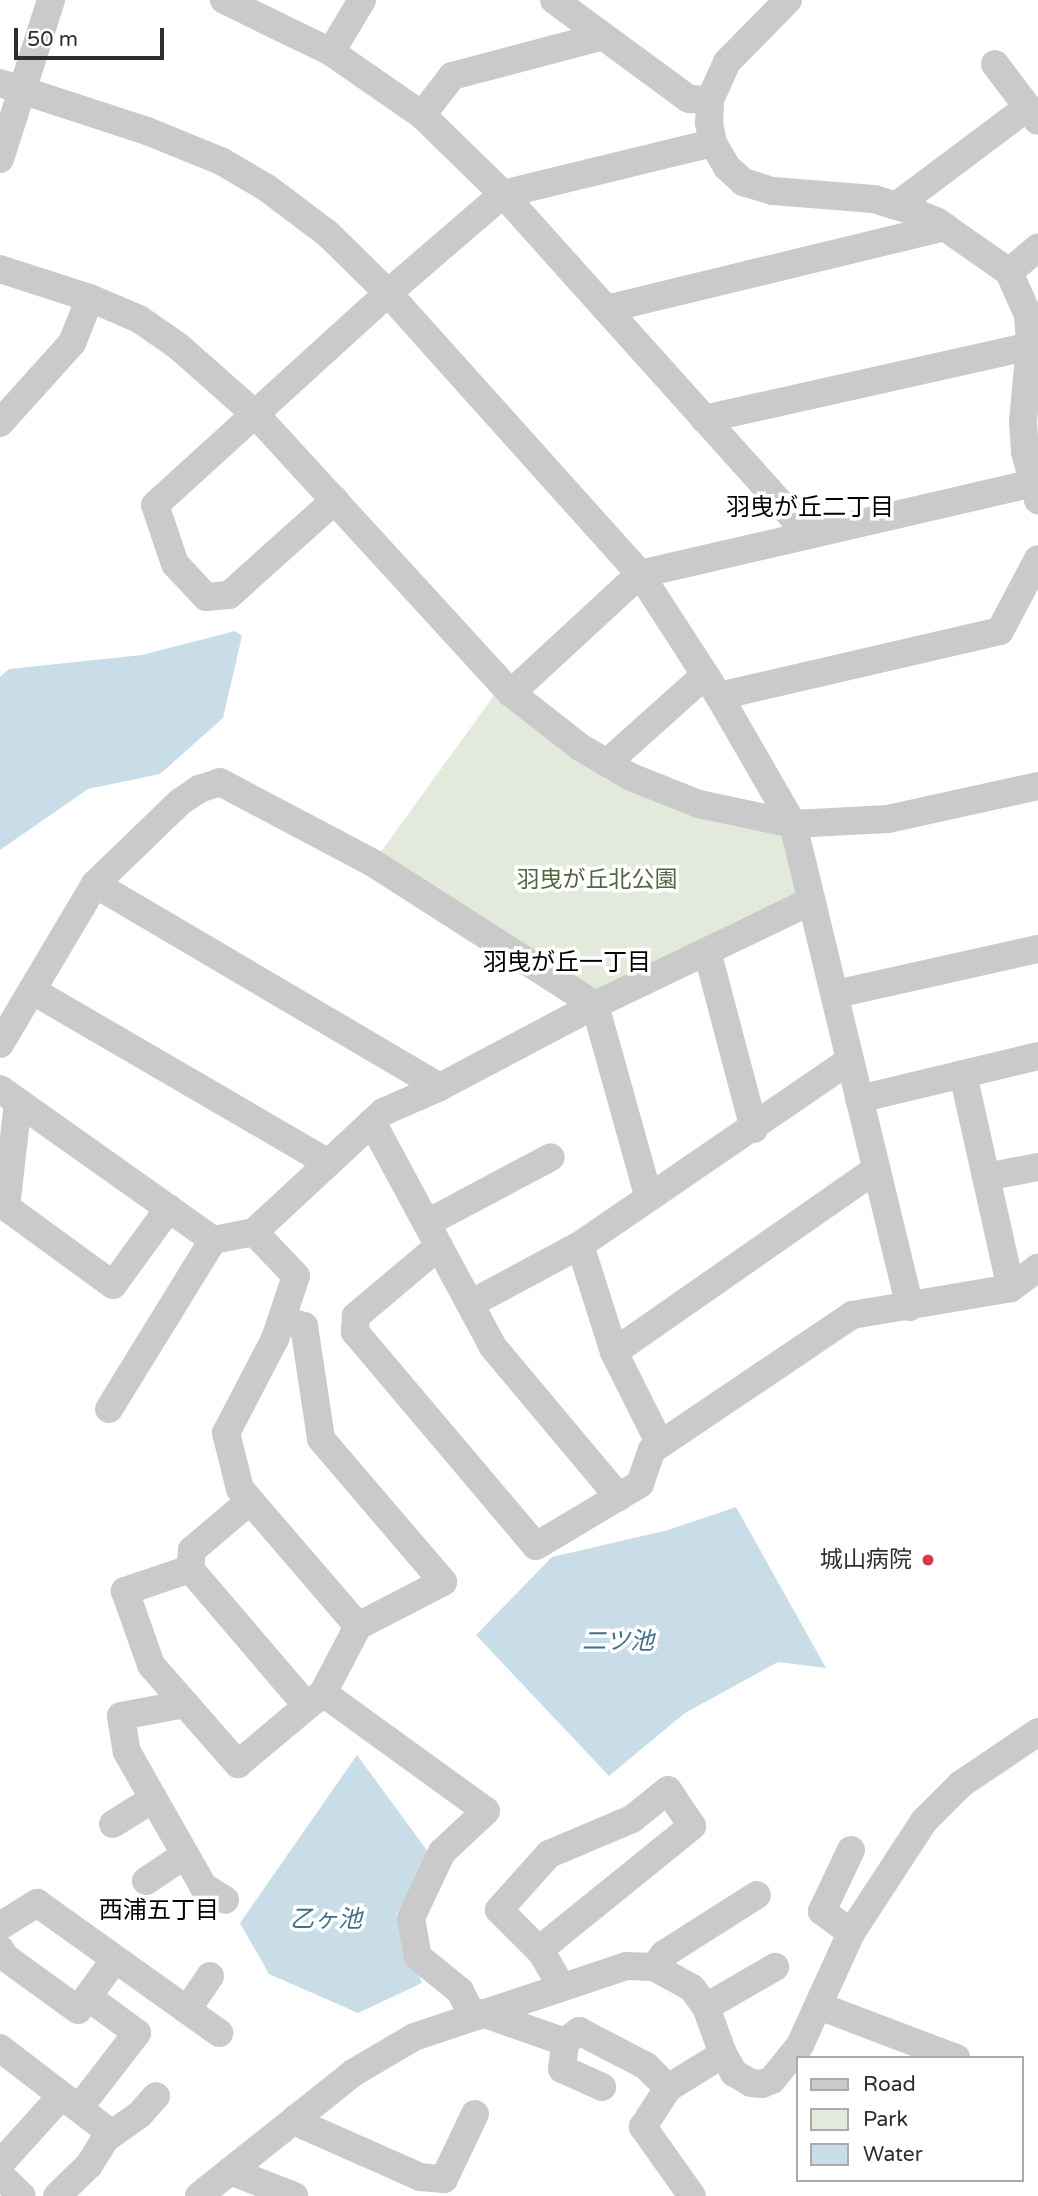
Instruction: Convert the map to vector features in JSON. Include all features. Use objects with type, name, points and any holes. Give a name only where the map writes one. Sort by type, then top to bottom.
[{"type":"street","points":[[0,159],[12,87],[51,0]]},
{"type":"street","points":[[225,0],[331,52],[422,115],[503,194],[809,536]]},
{"type":"street","points":[[331,52],[362,0]]},
{"type":"street","points":[[554,0],[689,99],[710,100]]},
{"type":"street","points":[[511,693],[640,574],[809,536],[1035,492],[1025,452],[1023,422],[1030,346],[1028,315],[1009,272],[945,227],[896,205],[874,200],[773,191],[743,182],[727,167],[713,143],[709,123],[710,100],[727,62],[778,3]]},
{"type":"street","points":[[422,115],[452,76],[603,36]]},
{"type":"street","points":[[896,205],[1033,114],[995,64]]},
{"type":"street","points":[[12,87],[147,131],[221,161],[267,188],[328,234],[388,293],[640,574],[712,685],[793,824],[910,1307]]},
{"type":"street","points":[[335,500],[229,596],[206,597],[175,564],[155,505],[388,293],[503,194],[713,143]]},
{"type":"street","points":[[606,309],[945,227]]},
{"type":"street","points":[[1009,272],[1038,248]]},
{"type":"street","points":[[0,270],[90,298],[139,319],[178,346],[256,415],[511,693],[580,747],[657,789],[699,804],[793,824],[888,819],[1038,786]]},
{"type":"street","points":[[0,423],[72,343],[90,298]]},
{"type":"street","points":[[704,419],[1030,346]]},
{"type":"street","points":[[607,763],[712,685],[1000,631],[1038,559]]},
{"type":"street","points":[[0,1044],[96,884],[180,802],[199,789],[220,782],[373,863],[595,1005],[649,1198]]},
{"type":"street","points":[[96,884],[440,1087]]},
{"type":"street","points":[[9,1095],[213,1240],[254,1232],[383,1112],[440,1087],[595,1005],[811,901]]},
{"type":"street","points":[[836,993],[1038,949]]},
{"type":"street","points":[[707,951],[754,1129]]},
{"type":"street","points":[[33,991],[327,1163]]},
{"type":"street","points":[[859,1099],[1038,1056]]},
{"type":"street","points":[[470,1304],[580,1245],[754,1129],[849,1061]]},
{"type":"street","points":[[963,1074],[1011,1288]]},
{"type":"street","points":[[9,1095],[6,1207],[113,1285],[169,1208]]},
{"type":"street","points":[[372,1122],[493,1347],[619,1497]]},
{"type":"street","points":[[551,1157],[433,1235],[356,1316],[355,1332],[536,1546],[640,1484],[652,1450],[852,1315],[1011,1288],[1038,1268]]},
{"type":"street","points":[[986,1177],[1038,1167]]},
{"type":"street","points":[[614,1352],[876,1169]]},
{"type":"street","points":[[254,1232],[296,1276],[275,1339],[226,1433],[240,1489],[358,1626]]},
{"type":"street","points":[[109,1409],[213,1240]]},
{"type":"street","points":[[580,1245],[614,1352],[660,1444]]},
{"type":"street","points":[[190,1569],[125,1591],[151,1665],[238,1764],[315,1699],[358,1626],[443,1582],[321,1439],[304,1326],[282,1320]]},
{"type":"street","points":[[250,1501],[192,1550],[190,1569],[315,1699],[486,1811],[442,1853],[411,1918],[418,1957],[460,1991],[477,2015],[565,2042]]},
{"type":"street","points":[[185,1704],[121,1716],[127,1752],[203,1886],[225,1900]]},
{"type":"street","points":[[219,2187],[296,2118],[353,2073],[404,2043],[477,2015],[626,1966],[654,1967],[692,1988],[706,2007],[723,2054],[734,2073],[751,2083],[762,2084],[772,2080],[800,2045],[851,1933],[924,1821],[961,1784],[1038,1732]]},
{"type":"street","points":[[539,1950],[692,1826],[668,1790],[632,1819],[549,1854],[499,1910],[539,1950],[561,1986]]},
{"type":"street","points":[[113,1824],[153,1799]]},
{"type":"street","points":[[851,1850],[822,1911],[851,1933]]},
{"type":"street","points":[[146,1881],[185,1855]]},
{"type":"street","points":[[654,1967],[664,1954],[757,1895]]},
{"type":"street","points":[[0,1926],[37,1903],[219,2033]]},
{"type":"street","points":[[0,1949],[5,1957],[78,2010],[115,1959]]},
{"type":"street","points":[[706,2007],[775,1967]]},
{"type":"street","points":[[187,2010],[210,1976]]},
{"type":"street","points":[[0,2164],[66,2106],[137,2033],[88,1997]]},
{"type":"street","points":[[819,2006],[951,2056]]},
{"type":"street","points":[[602,2087],[562,2069],[565,2042],[579,2031],[646,2066],[668,2088]]},
{"type":"street","points":[[0,2048],[66,2106],[112,2134]]},
{"type":"street","points":[[692,2196],[643,2127],[668,2088],[723,2054]]},
{"type":"street","points":[[57,2196],[89,2165],[105,2139],[140,2114],[156,2095]]},
{"type":"street","points":[[296,2118],[305,2126],[420,2177],[444,2179],[475,2114]]},
{"type":"street","points":[[0,2175],[22,2196]]},
{"type":"street","points":[[219,2187],[294,2196]]},
{"type":"green space","name":"羽曳が丘北公園","points":[[495,694],[570,752],[789,830],[804,899],[596,995],[373,863]]},
{"type":"water","points":[[235,631],[242,636],[223,718],[160,774],[88,789],[0,850],[0,677],[9,669],[142,655]]},
{"type":"water","name":"二ツ池","points":[[736,1507],[826,1668],[778,1662],[685,1713],[609,1776],[476,1635],[552,1557],[668,1530]]},
{"type":"water","name":"乙ヶ池","points":[[357,1755],[437,1864],[396,1914],[422,1983],[358,2013],[269,1974],[240,1923]]},
{"type":"place","name":"城山病院","points":[[928,1560]]},
{"type":"district","name":"羽曳が丘二丁目","points":[[810,508]]},
{"type":"district","name":"羽曳が丘一丁目","points":[[567,963]]},
{"type":"district","name":"西浦五丁目","points":[[159,1911]]}]
